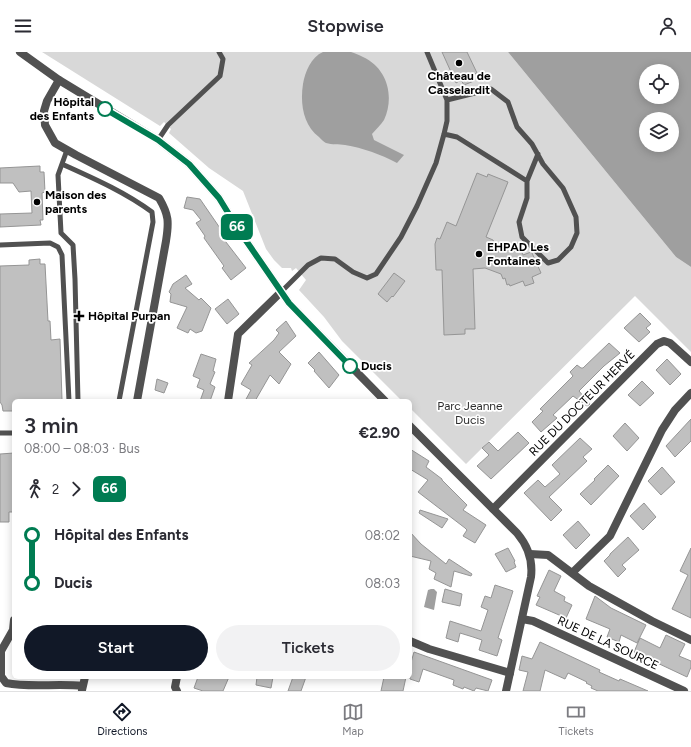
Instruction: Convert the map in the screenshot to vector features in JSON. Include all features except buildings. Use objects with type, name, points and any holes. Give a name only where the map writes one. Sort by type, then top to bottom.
[{"type":"street","points":[[20,52],[59,80],[158,140],[189,164],[219,198],[238,229],[297,313],[383,399]]},
{"type":"street","points":[[59,80],[47,101],[44,111],[44,125],[55,143],[159,198],[166,210],[168,223],[166,241],[136,399]]},
{"type":"street","points":[[228,399],[238,334],[281,292]]},
{"type":"street","name":"RUE DU DOCTEUR HERVÉ","points":[[493,509],[657,344],[664,341],[670,343],[691,362]]},
{"type":"street","points":[[572,573],[610,536],[662,430],[675,410],[691,393]]},
{"type":"street","points":[[412,428],[525,542],[530,554],[532,570],[531,577],[506,691]]},
{"type":"street","points":[[530,554],[548,555],[589,586],[691,640]]},
{"type":"street","name":"RUE DE LA SOURCE","points":[[522,619],[533,621],[684,691]]},
{"type":"street","points":[[12,630],[1,650],[1,676],[6,683],[19,686],[67,684],[82,688]]},
{"type":"street","points":[[0,644],[7,639]]},
{"type":"street","points":[[412,642],[430,649],[510,673]]},
{"type":"street","points":[[176,691],[177,679]]},
{"type":"lane","points":[[158,140],[168,125],[220,76],[223,59],[219,52]]},
{"type":"lane","points":[[281,292],[308,265],[321,258],[335,259],[353,272],[367,278],[376,274],[401,237],[418,206],[436,163],[447,121],[447,100],[427,52]]},
{"type":"lane","points":[[447,100],[491,89],[508,102],[518,127],[532,144],[538,154],[543,164],[563,188],[576,217],[577,233],[571,247],[558,260],[548,263],[522,237],[519,222],[527,198],[527,181],[538,154]]},
{"type":"lane","points":[[444,134],[457,137],[527,181]]},
{"type":"lane","points":[[67,150],[58,175],[61,233],[72,245],[75,279],[78,399]]},
{"type":"lane","points":[[62,164],[95,179],[138,202],[152,212],[153,222],[119,399]]},
{"type":"lane","points":[[0,245],[50,242],[58,247],[62,255],[69,399]]},
{"type":"lane","points":[[0,433],[12,433]]},
{"type":"green space","name":"Parc Jeanne Ducis","points":[[42,52],[508,52],[676,257],[691,267],[691,352],[635,296],[466,464],[412,410],[412,399],[400,399],[342,341],[324,317],[299,290],[306,280],[296,268],[292,271],[291,268],[282,268],[274,260],[266,249],[243,191],[209,168],[169,133],[171,129],[164,122],[160,126]]},
{"type":"shaded area","points":[[323,52],[356,53],[371,62],[383,75],[389,92],[389,102],[384,120],[372,134],[374,140],[404,155],[397,163],[365,150],[345,145],[326,143],[309,126],[304,113],[302,99],[303,84],[309,65],[315,57]]},
{"type":"shaded area","points":[[508,52],[691,52],[691,267],[676,257]]},
{"type":"shaded area","points":[[434,589],[437,592],[434,610],[424,607],[428,590]]},
{"type":"bus line","name":"66","points":[[105,109],[158,140],[189,164],[219,198],[238,229],[289,303],[297,313],[350,366]]},
{"type":"place","name":"Château de Casselardit","points":[[459,63]]},
{"type":"place","name":"Hôpital des Enfants","points":[[105,109]]},
{"type":"place","name":"Maison des parents","points":[[37,202]]},
{"type":"place","name":"EHPAD Les Fontaines","points":[[479,254]]},
{"type":"place","name":"Hôpital Purpan","points":[[79,316]]},
{"type":"place","name":"Ducis","points":[[350,366]]}]
